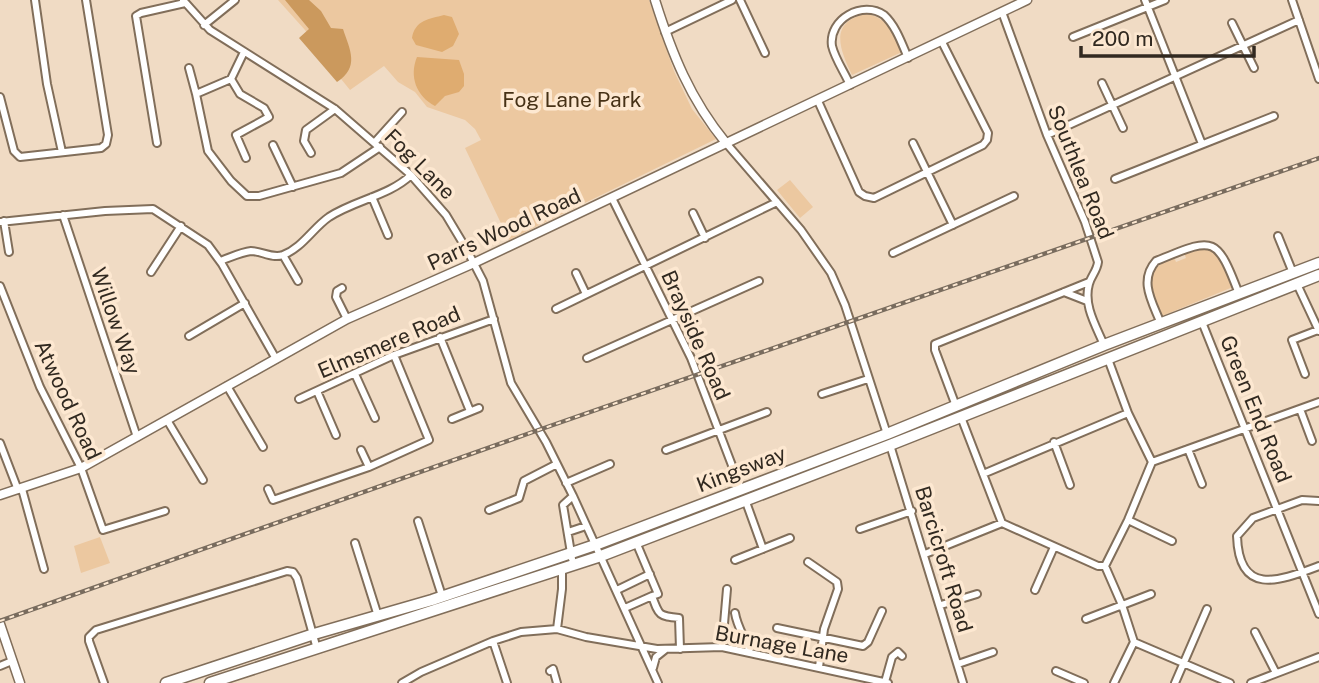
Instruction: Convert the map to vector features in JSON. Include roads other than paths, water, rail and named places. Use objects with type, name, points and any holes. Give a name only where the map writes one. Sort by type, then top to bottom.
[{"type":"highway","name":"Kingsway","points":[[166,683],[314,634],[571,556],[1319,263]]},
{"type":"highway","name":"Kingsway","points":[[210,683],[241,679],[317,649],[530,576],[562,570],[601,556],[667,529],[746,502],[1319,275]]},
{"type":"highway","points":[[1198,311],[1202,322]]},
{"type":"highway","points":[[595,545],[606,548],[650,531],[667,529]]},
{"type":"highway","points":[[503,576],[530,576],[571,556],[594,552],[601,556]]},
{"type":"street","points":[[36,0],[47,84],[62,152]]},
{"type":"street","points":[[0,97],[15,151],[20,157],[100,148],[107,142],[86,0]]},
{"type":"street","points":[[204,25],[235,0]]},
{"type":"street","points":[[655,0],[679,68],[697,102],[726,143],[777,202],[831,273],[845,305],[887,434]]},
{"type":"street","points":[[665,32],[733,0]]},
{"type":"street","points":[[740,0],[765,54]]},
{"type":"street","name":"Southlea Road","points":[[1003,0],[1004,11],[1047,135],[1085,222],[1098,262],[1089,282],[1087,301],[1104,345]]},
{"type":"street","name":"Parrs Wood Road","points":[[0,495],[81,468],[347,319],[474,263],[1027,0]]},
{"type":"street","points":[[1073,37],[1147,3],[1165,0]]},
{"type":"street","points":[[1292,0],[1319,79]]},
{"type":"street","points":[[157,143],[136,16],[185,2]]},
{"type":"street","name":"Fog Lane","points":[[185,2],[204,25],[335,109],[411,175],[446,215],[482,281],[511,383],[573,496],[658,683]]},
{"type":"street","points":[[1147,3],[1202,144]]},
{"type":"street","points":[[850,85],[832,48],[832,36],[836,25],[853,12],[866,9],[883,14],[908,58]]},
{"type":"street","points":[[1047,135],[1298,20]]},
{"type":"street","points":[[1233,23],[1254,68]]},
{"type":"street","points":[[818,101],[859,192],[865,197],[874,198],[984,145],[987,140],[988,133],[942,42]]},
{"type":"street","points":[[196,94],[231,79],[244,52]]},
{"type":"street","points":[[190,68],[208,151],[239,190],[247,196],[259,197],[341,173],[377,145],[402,112]]},
{"type":"street","points":[[231,79],[240,94],[264,108],[269,117],[236,135],[246,158]]},
{"type":"street","points":[[1102,83],[1123,128]]},
{"type":"street","points":[[311,153],[304,141],[306,130],[335,109]]},
{"type":"street","points":[[1115,179],[1274,116]]},
{"type":"street","points":[[914,143],[953,225]]},
{"type":"street","points":[[274,145],[293,187]]},
{"type":"street","points":[[220,261],[251,251],[272,256],[283,255],[302,242],[326,219],[398,186],[411,175]]},
{"type":"street","points":[[893,253],[1014,195]]},
{"type":"street","points":[[372,197],[388,235]]},
{"type":"street","name":"Brayside Road","points":[[611,198],[691,358],[741,489]]},
{"type":"street","points":[[556,309],[777,202]]},
{"type":"street","points":[[9,252],[2,222],[147,208],[160,213],[204,241],[220,261],[276,359]]},
{"type":"street","points":[[693,213],[705,238]]},
{"type":"street","name":"Willow Way","points":[[63,215],[138,437]]},
{"type":"street","points":[[151,272],[181,226]]},
{"type":"street","points":[[1278,236],[1293,273]]},
{"type":"street","points":[[1161,324],[1146,287],[1146,280],[1156,261],[1197,245],[1208,245],[1224,256],[1239,294]]},
{"type":"street","points":[[283,255],[298,281]]},
{"type":"street","points":[[576,273],[586,294]]},
{"type":"street","points":[[587,358],[758,281]]},
{"type":"street","points":[[956,406],[935,344],[1089,282]]},
{"type":"street","points":[[1297,284],[1319,331],[1292,340],[1306,374]]},
{"type":"street","name":"Atwood Road","points":[[0,286],[40,387],[81,468],[103,530],[165,511]]},
{"type":"street","points":[[342,288],[337,291],[336,297],[347,319]]},
{"type":"street","points":[[1064,292],[1087,301]]},
{"type":"street","points":[[189,336],[245,303]]},
{"type":"street","name":"Elmsmere Road","points":[[299,399],[394,355],[494,318]]},
{"type":"street","name":"Green End Road","points":[[1202,322],[1319,614]]},
{"type":"street","points":[[439,337],[470,411]]},
{"type":"street","points":[[268,489],[273,500],[369,467],[429,440],[394,355]]},
{"type":"street","points":[[1108,359],[1152,463]]},
{"type":"street","points":[[355,373],[375,418]]},
{"type":"street","points":[[822,394],[868,379]]},
{"type":"street","points":[[227,386],[263,447]]},
{"type":"street","points":[[317,391],[336,435]]},
{"type":"street","points":[[1105,566],[1152,463],[1319,402]]},
{"type":"street","points":[[452,419],[479,408]]},
{"type":"street","points":[[1300,409],[1312,441]]},
{"type":"street","points":[[666,450],[767,412]]},
{"type":"street","points":[[982,474],[1129,412]]},
{"type":"street","points":[[961,417],[1002,523],[1098,566],[1105,566]]},
{"type":"street","points":[[167,420],[204,480]]},
{"type":"street","points":[[1054,442],[1070,485]]},
{"type":"street","points":[[0,443],[20,489],[44,569]]},
{"type":"street","name":"Barcicroft Road","points":[[890,445],[963,683]]},
{"type":"street","points":[[1188,449],[1202,484]]},
{"type":"street","points":[[361,450],[369,467]]},
{"type":"street","points":[[489,510],[519,498],[524,481],[557,464]]},
{"type":"street","points":[[566,483],[610,464]]},
{"type":"street","points":[[571,556],[563,505],[573,496]]},
{"type":"street","name":"Green End Road","points":[[1319,501],[1302,500],[1253,518],[1237,536],[1237,551],[1243,567],[1254,577],[1267,581],[1319,566]]},
{"type":"street","points":[[746,502],[763,549]]},
{"type":"street","points":[[860,529],[912,512]]},
{"type":"street","points":[[1128,520],[1172,541]]},
{"type":"street","points":[[418,521],[442,596]]},
{"type":"street","points":[[925,554],[1002,523]]},
{"type":"street","points":[[568,532],[586,526]]},
{"type":"street","points":[[735,560],[790,538]]},
{"type":"street","points":[[625,608],[658,594],[636,542]]},
{"type":"street","points":[[355,543],[378,616]]},
{"type":"street","points":[[1035,590],[1054,547]]},
{"type":"street","points":[[808,562],[837,582],[838,589],[824,629],[818,667]]},
{"type":"street","points":[[1105,566],[1134,642],[1114,683]]},
{"type":"street","points":[[557,629],[562,570]]},
{"type":"street","points":[[104,683],[89,641],[89,637],[96,630],[287,571],[293,572],[296,577],[317,649]]},
{"type":"street","points":[[617,590],[650,574]]},
{"type":"street","points":[[722,647],[727,589]]},
{"type":"street","points":[[941,605],[977,594]]},
{"type":"street","points":[[1086,619],[1151,594]]},
{"type":"street","points":[[652,596],[662,616],[679,618],[680,649]]},
{"type":"street","points":[[1175,683],[1208,609]]},
{"type":"street","points":[[777,628],[863,646],[868,642],[882,611]]},
{"type":"street","points":[[735,613],[750,653]]},
{"type":"street","points":[[0,624],[20,683]]},
{"type":"street","name":"Burnage Lane","points":[[402,683],[492,641],[521,632],[557,629],[642,647],[722,647],[887,683]]},
{"type":"street","points":[[1255,632],[1276,673]]},
{"type":"street","points":[[492,641],[507,683]]},
{"type":"street","points":[[1134,642],[1230,683]]},
{"type":"street","points":[[653,671],[656,657],[668,649]]},
{"type":"street","points":[[887,683],[892,657],[898,652],[902,656]]},
{"type":"street","points":[[958,664],[993,652]]},
{"type":"street","points":[[1251,683],[1319,657]]},
{"type":"street","points":[[0,666],[12,661]]},
{"type":"street","points":[[550,671],[553,670],[557,683]]},
{"type":"street","points":[[1056,671],[1084,683]]},
{"type":"street","points":[[852,683],[854,675]]},
{"type":"railway","points":[[0,621],[1319,158]]},
{"type":"park label","name":"Fog Lane Park","points":[[572,99]]}]
